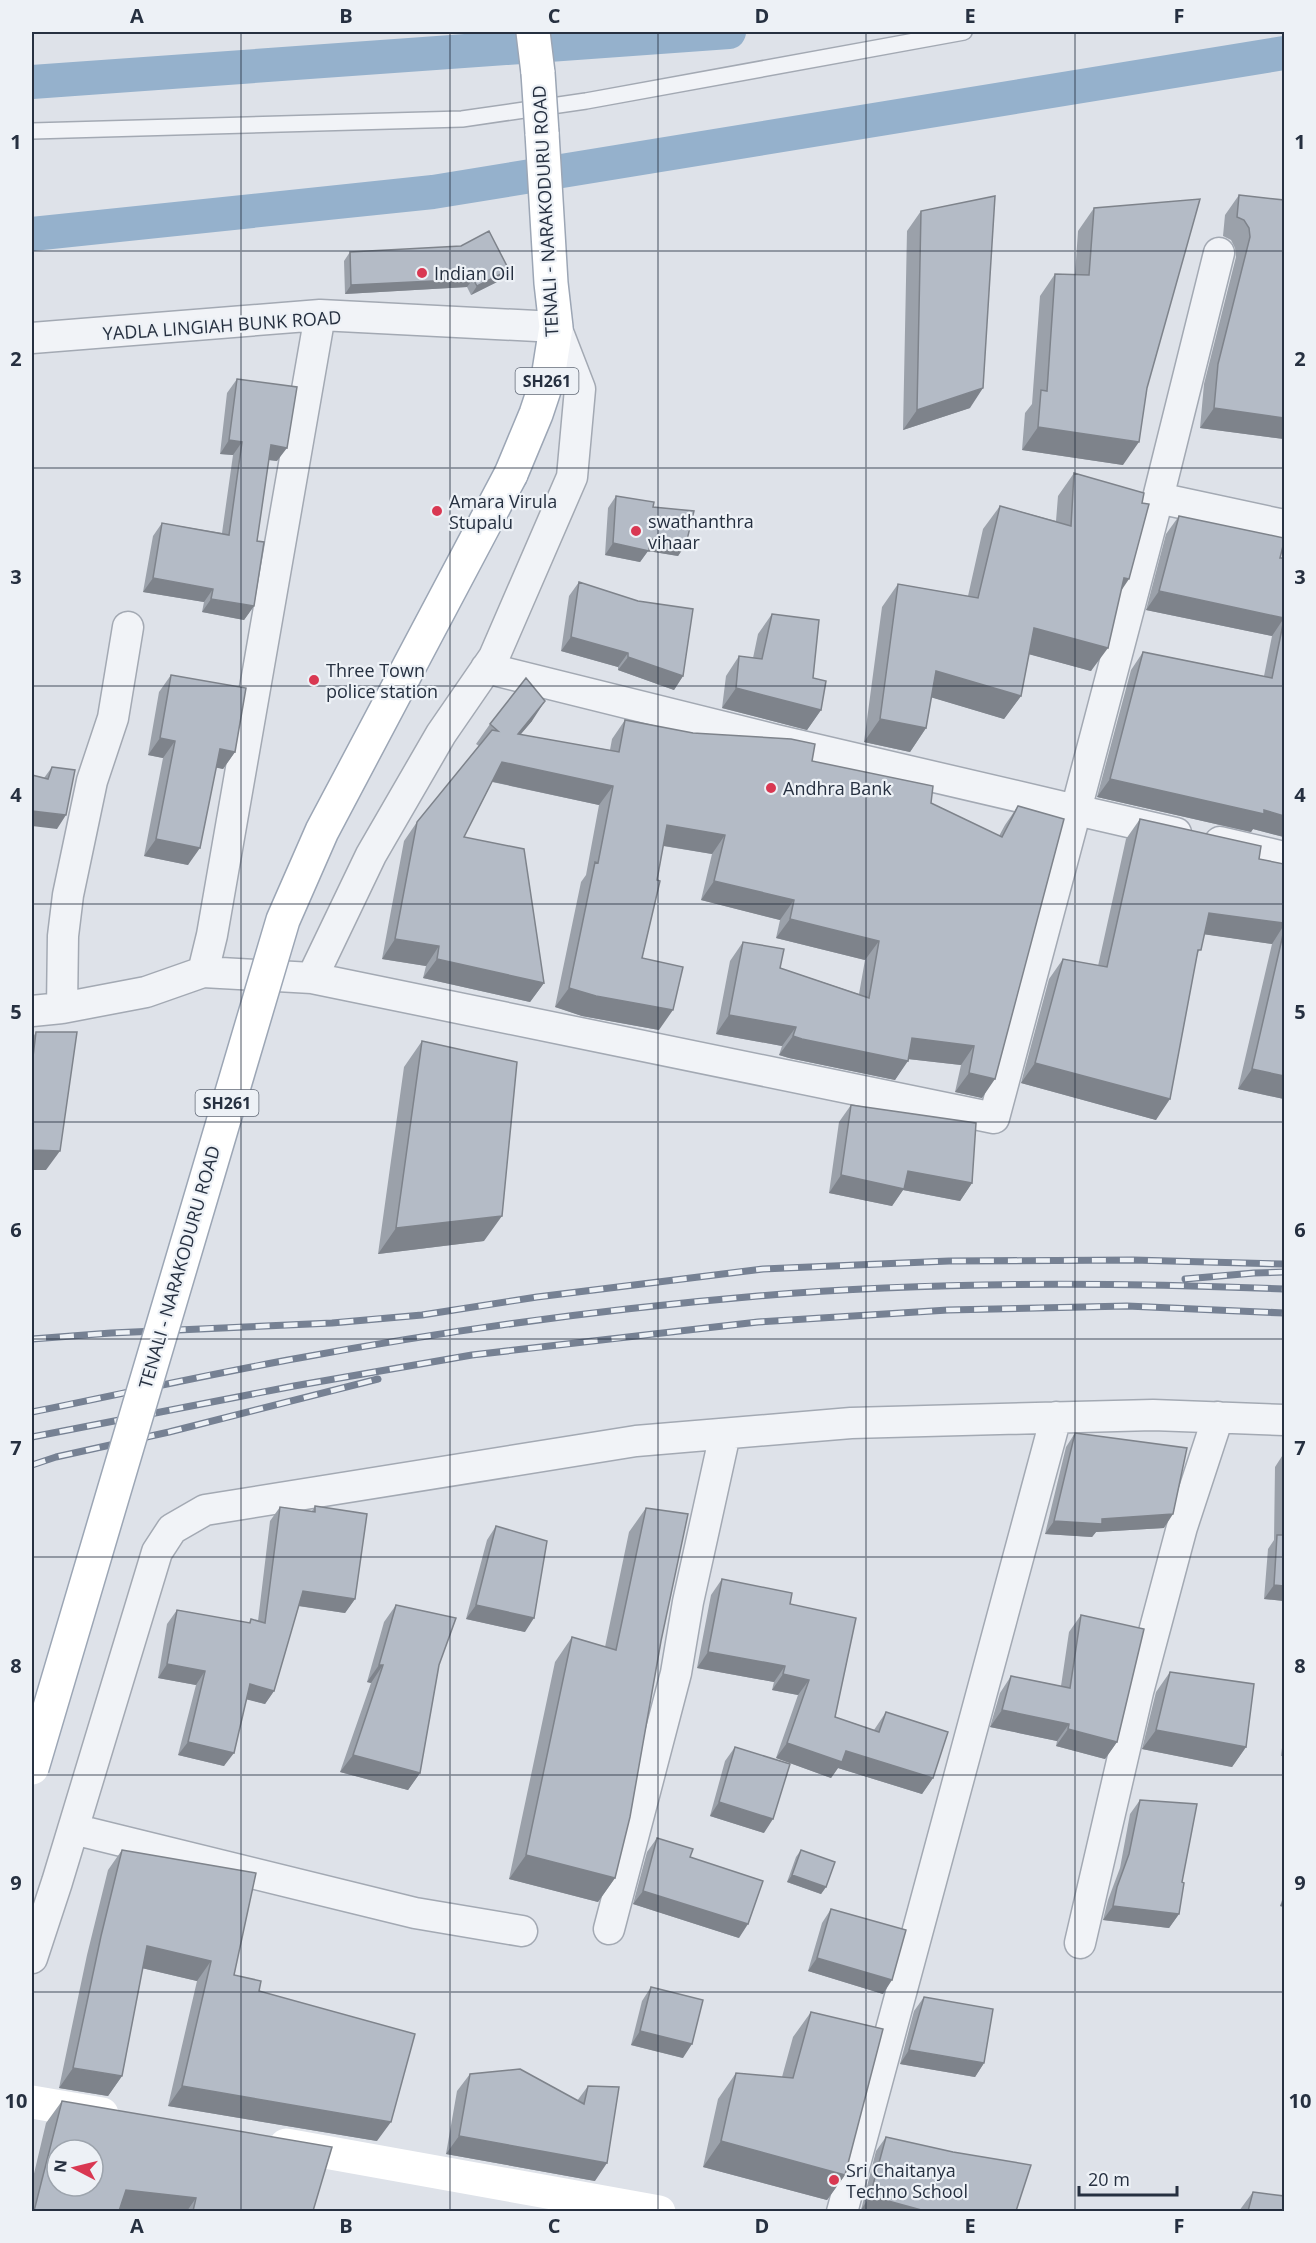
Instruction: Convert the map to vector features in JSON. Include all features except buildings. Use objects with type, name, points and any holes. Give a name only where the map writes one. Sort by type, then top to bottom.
[{"type":"main road","name":"TENALI - NARAKODURU ROAD","points":[[32,1768],[283,920],[322,831],[511,474],[545,387],[556,327],[533,32]]},
{"type":"main road","points":[[32,2102],[126,2118]]},
{"type":"main road","points":[[256,2140],[659,2211]]},
{"type":"street","points":[[32,1011],[63,1008],[146,992],[203,972],[312,978],[994,1118],[1158,498],[1219,253]]},
{"type":"street","points":[[203,972],[220,888],[320,315]]},
{"type":"street","name":"YADLA LINGIAH BUNK ROAD","points":[[32,338],[320,315],[556,327]]},
{"type":"street","points":[[312,978],[371,855],[441,734],[494,657],[572,477],[580,389],[556,327]]},
{"type":"street","points":[[1158,498],[1284,525]]},
{"type":"street","points":[[63,1008],[63,936],[68,896],[93,781],[113,718],[128,627]]},
{"type":"street","points":[[486,668],[776,740],[1284,857]]},
{"type":"street","points":[[32,1958],[157,1552],[172,1529],[205,1510],[636,1442],[725,1434],[851,1424],[1153,1414],[1284,1420]]},
{"type":"street","points":[[842,2211],[1056,1417]]},
{"type":"street","points":[[1080,1943],[1138,1692],[1182,1527],[1218,1417]]},
{"type":"street","points":[[609,1929],[676,1673],[688,1602],[725,1434]]},
{"type":"street","points":[[73,1829],[415,1913],[522,1931]]},
{"type":"lane","points":[[32,131],[462,119],[586,101],[963,32]]},
{"type":"waterway","points":[[32,82],[729,32]]},
{"type":"waterway","points":[[32,234],[433,192],[1284,53]]},
{"type":"railway","points":[[32,1339],[332,1323],[422,1315],[537,1297],[763,1269],[949,1261],[1133,1260],[1284,1264]]},
{"type":"railway","points":[[1185,1279],[1284,1272]]},
{"type":"railway","points":[[32,1412],[199,1377],[413,1338],[528,1321],[700,1301],[824,1291],[955,1285],[1087,1284],[1284,1289]]},
{"type":"railway","points":[[32,1437],[294,1386],[472,1355],[758,1322],[948,1310],[1127,1306],[1284,1313]]},
{"type":"railway","points":[[32,1465],[56,1457],[169,1432],[378,1379]]},
{"type":"place","name":"Indian Oil","points":[[422,273]]},
{"type":"place","name":"Amara Virula Stupalu","points":[[437,511]]},
{"type":"place","name":"swathanthra vihaar","points":[[636,531]]},
{"type":"place","name":"Three Town police station","points":[[314,680]]},
{"type":"place","name":"Andhra Bank","points":[[771,788]]},
{"type":"place","name":"Sri Chaitanya Techno School","points":[[834,2180]]}]
